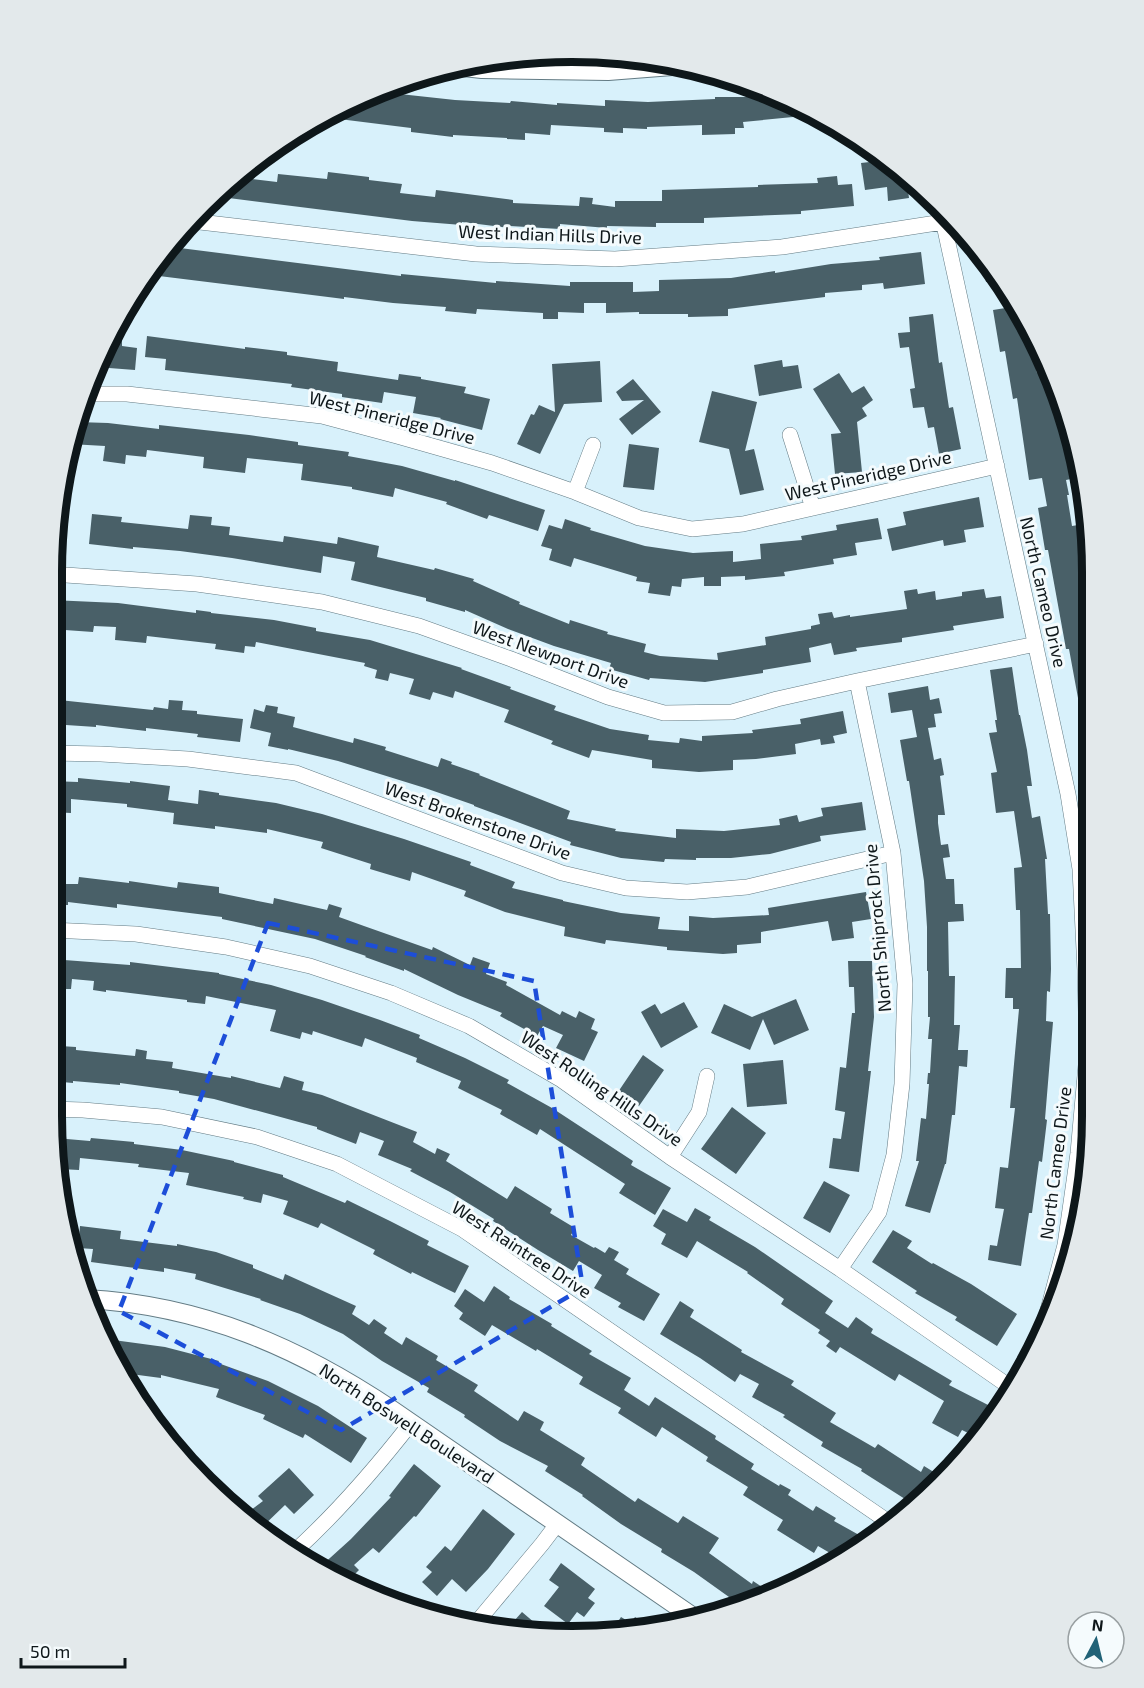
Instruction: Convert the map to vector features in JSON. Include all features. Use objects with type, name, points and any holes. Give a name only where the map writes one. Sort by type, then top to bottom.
[{"type":"street","points":[[485,69],[608,71],[648,67]]},
{"type":"street","name":"West Indian Hills Drive","points":[[200,223],[476,254],[615,259],[782,248],[943,222]]},
{"type":"street","name":"North Cameo Drive","points":[[943,222],[1068,794],[1080,869],[1082,909]]},
{"type":"street","name":"West Pineridge Drive","points":[[94,394],[127,394],[322,416],[492,463],[575,492],[639,518],[693,529],[743,524],[997,466]]},
{"type":"street","points":[[790,435],[813,508]]},
{"type":"street","points":[[575,492],[593,445]]},
{"type":"street","name":"West Newport Drive","points":[[62,575],[197,584],[322,602],[419,626],[608,697],[664,713],[732,712],[857,681],[1036,644]]},
{"type":"street","name":"North Shiprock Drive","points":[[840,1269],[879,1212],[894,1155],[902,1084],[905,984],[893,853],[857,681]]},
{"type":"street","name":"West Brokenstone Drive","points":[[62,753],[188,759],[296,773],[562,873],[626,888],[687,892],[747,887],[893,853]]},
{"type":"street","name":"West Rolling Hills Drive","points":[[62,931],[136,934],[226,947],[310,966],[391,993],[469,1026],[560,1079],[670,1157],[840,1269],[1005,1385]]},
{"type":"street","points":[[670,1157],[699,1112],[707,1076]]},
{"type":"street","name":"North Cameo Drive","points":[[1060,1264],[1065,1245],[1082,1109]]},
{"type":"street","name":"West Raintree Drive","points":[[62,1110],[162,1118],[256,1137],[337,1164],[462,1229],[885,1519]]},
{"type":"street","name":"North Boswell Boulevard","points":[[96,1300],[130,1303],[183,1313],[261,1338],[305,1357],[347,1380],[688,1613]]},
{"type":"street","points":[[299,1547],[324,1525],[369,1475],[411,1423]]},
{"type":"street","points":[[480,1618],[558,1523]]},
{"type":"highlighted area","points":[[268,923],[534,981],[583,1288],[341,1430],[119,1311]]},
{"type":"building","points":[[748,93],[793,112],[793,117],[743,122],[744,128],[735,128],[735,134],[702,135],[702,125],[647,127],[647,129],[623,128],[623,133],[604,132],[604,128],[551,125],[550,135],[525,133],[525,140],[453,135],[453,137],[411,132],[411,128],[337,119],[395,94],[455,100],[605,106],[605,100],[648,102],[715,99],[715,97],[748,97]]},
{"type":"building","points":[[875,161],[883,167],[908,187],[909,198],[888,201],[887,187],[865,190],[861,163]]},
{"type":"building","points":[[328,172],[369,177],[369,180],[402,184],[400,193],[435,197],[436,190],[513,200],[513,203],[579,206],[580,197],[593,198],[592,204],[615,207],[615,201],[662,201],[662,190],[818,183],[817,178],[837,176],[838,185],[852,184],[854,206],[801,211],[801,214],[704,218],[704,223],[656,223],[656,227],[607,226],[607,228],[560,224],[560,229],[412,221],[225,198],[247,178],[277,182],[278,174],[327,179]]},
{"type":"building","points":[[178,248],[401,276],[401,274],[496,283],[496,281],[570,286],[570,282],[633,282],[633,292],[659,291],[659,280],[731,278],[831,264],[880,260],[879,257],[921,252],[925,284],[884,289],[883,283],[862,285],[862,290],[825,293],[825,297],[728,309],[728,316],[688,317],[688,314],[606,313],[606,303],[584,303],[584,313],[558,312],[558,319],[543,319],[543,313],[477,309],[476,314],[445,311],[446,307],[344,297],[344,299],[159,276],[159,272]]},
{"type":"building","points":[[984,271],[991,281],[986,282]]},
{"type":"building","points":[[1008,308],[1030,346],[1037,373],[1042,373],[1044,377],[1066,443],[1071,479],[1066,480],[1069,495],[1067,495],[1072,526],[1080,525],[1081,539],[1082,710],[1069,649],[1066,649],[1048,550],[1045,550],[1038,508],[1047,506],[1042,478],[1029,480],[1017,398],[1013,399],[1005,351],[1000,352],[993,310]]},
{"type":"building","points":[[933,314],[939,363],[942,362],[949,408],[953,407],[961,449],[939,454],[934,427],[928,428],[924,407],[913,408],[910,389],[915,388],[909,347],[900,348],[898,333],[910,332],[909,317]]},
{"type":"building","points":[[147,336],[287,352],[287,355],[338,362],[337,371],[398,380],[399,374],[421,377],[421,379],[466,387],[464,393],[490,399],[482,430],[441,418],[413,413],[416,397],[384,392],[382,403],[342,397],[342,394],[291,387],[292,384],[165,370],[166,359],[145,357]]},
{"type":"building","points":[[117,340],[122,340],[122,346],[137,348],[135,370],[104,368]]},
{"type":"building","points":[[782,360],[783,367],[798,365],[802,388],[759,396],[754,365]]},
{"type":"building","points":[[600,361],[602,402],[564,404],[540,454],[517,444],[531,414],[534,415],[539,405],[555,412],[552,364]]},
{"type":"building","points":[[839,373],[852,393],[864,386],[873,400],[862,408],[867,416],[857,422],[862,472],[835,474],[831,434],[841,433],[813,389]]},
{"type":"building","points":[[633,379],[661,412],[632,435],[619,419],[644,400],[622,401],[616,392]]},
{"type":"building","points":[[712,391],[757,402],[745,451],[754,449],[764,490],[740,495],[729,449],[699,442]]},
{"type":"building","points":[[85,422],[159,429],[159,425],[298,442],[298,445],[349,452],[348,456],[402,466],[455,480],[545,510],[538,531],[489,515],[487,519],[446,504],[447,502],[395,488],[393,497],[352,489],[352,487],[301,480],[303,464],[247,458],[245,473],[203,468],[204,457],[147,450],[146,457],[126,455],[125,464],[103,461],[105,446],[78,444]]},
{"type":"building","points":[[629,444],[659,448],[654,490],[623,487]]},
{"type":"building","points":[[979,497],[984,527],[964,530],[966,542],[944,546],[943,540],[892,551],[887,529],[906,525],[903,512]]},
{"type":"building","points":[[92,514],[122,517],[121,522],[188,529],[190,515],[212,517],[211,525],[230,527],[229,535],[283,542],[284,536],[337,544],[338,537],[379,546],[377,557],[434,570],[435,568],[474,579],[473,581],[520,602],[519,604],[569,624],[570,620],[608,632],[607,634],[646,644],[644,652],[660,656],[718,660],[717,653],[766,645],[765,637],[811,629],[811,626],[820,624],[818,614],[832,612],[834,618],[907,609],[904,591],[917,589],[918,594],[935,591],[936,600],[962,596],[962,592],[984,589],[986,598],[1001,596],[1004,618],[953,626],[954,630],[902,638],[902,642],[856,648],[857,651],[834,655],[831,643],[809,648],[811,662],[763,670],[763,673],[705,682],[650,678],[649,680],[609,669],[611,663],[554,646],[465,610],[465,612],[426,601],[426,598],[351,580],[355,562],[323,556],[321,573],[180,551],[89,544]]},
{"type":"building","points":[[878,518],[882,539],[855,543],[857,555],[833,559],[834,564],[784,572],[785,576],[745,580],[745,576],[721,577],[721,586],[704,586],[704,577],[682,579],[681,587],[672,586],[670,596],[648,593],[650,583],[636,581],[637,577],[574,558],[571,567],[549,560],[552,549],[541,546],[549,525],[562,529],[565,519],[591,528],[590,530],[645,546],[693,553],[733,551],[733,562],[761,559],[760,544],[802,540],[801,536],[837,530],[836,525]]},
{"type":"building","points":[[62,600],[118,603],[196,613],[196,610],[274,620],[316,628],[316,631],[370,640],[462,668],[556,706],[554,710],[610,729],[649,735],[648,740],[679,743],[680,738],[702,741],[702,736],[753,733],[752,730],[801,724],[800,719],[843,711],[847,733],[833,736],[835,743],[821,745],[820,739],[795,744],[796,754],[733,760],[733,770],[699,772],[652,768],[652,760],[592,750],[589,758],[551,744],[553,741],[504,722],[509,710],[455,691],[453,698],[433,692],[430,700],[409,694],[414,679],[390,673],[388,681],[375,678],[377,670],[364,666],[365,663],[256,642],[255,647],[245,646],[244,653],[215,649],[216,644],[147,636],[146,643],[115,640],[116,627],[94,626],[93,632],[62,630]]},
{"type":"building","points":[[1012,667],[1032,786],[1027,786],[1032,818],[1040,816],[1047,859],[1045,859],[1048,914],[1050,914],[1051,969],[1050,992],[1047,991],[1046,1021],[1053,1022],[1042,1162],[1039,1161],[1032,1213],[1029,1213],[1021,1266],[988,1260],[990,1245],[997,1246],[1004,1209],[995,1208],[1000,1167],[1008,1168],[1015,1108],[1010,1108],[1019,1009],[1013,1009],[1013,998],[1005,998],[1006,968],[1021,968],[1020,910],[1016,910],[1014,868],[1022,867],[1014,811],[996,813],[991,773],[997,772],[989,733],[997,732],[995,720],[997,720],[990,670]]},
{"type":"building","points":[[928,686],[930,700],[939,698],[942,713],[934,714],[936,727],[928,728],[934,760],[941,758],[944,775],[940,776],[945,815],[938,815],[938,823],[941,845],[948,844],[950,857],[943,858],[946,879],[954,879],[955,904],[963,904],[964,921],[948,922],[949,976],[955,976],[954,1025],[960,1025],[958,1050],[968,1050],[967,1067],[959,1066],[955,1115],[952,1115],[946,1164],[930,1213],[905,1206],[919,1161],[916,1161],[921,1118],[926,1119],[932,1039],[928,1039],[930,1017],[928,1017],[924,881],[909,781],[907,781],[900,740],[917,737],[912,710],[891,713],[888,693]]},
{"type":"building","points":[[62,700],[153,710],[154,707],[168,709],[169,700],[183,701],[182,710],[243,719],[240,742],[146,728],[146,731],[96,725],[96,727],[62,725]]},
{"type":"building","points":[[266,705],[278,707],[277,713],[295,717],[293,727],[353,743],[354,738],[386,747],[385,750],[438,767],[441,758],[570,811],[567,819],[616,829],[615,831],[676,838],[676,829],[724,831],[780,825],[779,819],[797,815],[799,822],[823,816],[821,808],[862,802],[866,830],[820,836],[821,841],[770,854],[731,858],[696,858],[696,860],[665,859],[664,862],[621,858],[570,845],[571,842],[425,788],[338,761],[268,746],[271,733],[250,728],[254,709],[264,712]]},
{"type":"building","points":[[78,778],[170,786],[168,800],[198,804],[199,790],[276,803],[322,814],[471,862],[470,865],[515,882],[512,888],[621,913],[660,917],[658,929],[689,931],[689,916],[713,918],[769,915],[768,908],[866,892],[871,919],[852,922],[854,938],[832,941],[828,921],[761,932],[761,943],[737,945],[737,953],[667,950],[667,947],[606,940],[605,944],[564,936],[565,927],[505,912],[464,896],[466,891],[412,872],[410,881],[370,869],[371,864],[321,848],[323,842],[267,829],[267,833],[215,826],[215,829],[173,824],[174,813],[127,807],[127,804],[71,799],[71,813],[62,813],[62,781],[78,782]]},
{"type":"building","points":[[79,877],[177,888],[178,882],[219,887],[219,893],[273,904],[274,898],[327,910],[329,904],[342,908],[339,917],[432,950],[433,947],[470,965],[473,957],[490,963],[486,974],[507,982],[506,985],[560,1015],[562,1011],[576,1018],[579,1011],[595,1019],[591,1029],[598,1032],[584,1061],[556,1048],[563,1035],[543,1026],[537,1036],[500,1016],[502,1013],[404,969],[404,971],[315,939],[222,919],[222,917],[117,904],[117,908],[68,902],[68,905],[62,905],[62,884],[78,884]]},
{"type":"building","points":[[62,960],[130,965],[130,962],[219,973],[322,1000],[420,1035],[419,1038],[509,1080],[507,1083],[552,1108],[633,1161],[631,1165],[671,1188],[655,1215],[619,1193],[625,1184],[540,1129],[537,1135],[500,1114],[502,1110],[458,1088],[461,1081],[416,1062],[417,1058],[365,1038],[362,1047],[313,1031],[312,1035],[302,1032],[300,1039],[270,1031],[276,1010],[206,996],[205,1004],[106,990],[106,992],[93,990],[94,981],[72,979],[71,989],[62,989]]},
{"type":"building","points":[[848,961],[872,961],[874,1017],[868,1071],[871,1071],[859,1172],[829,1168],[833,1138],[841,1139],[845,1112],[835,1110],[840,1067],[846,1068],[852,1013],[855,1013],[854,987],[849,987]]},
{"type":"building","points":[[796,999],[809,1030],[774,1045],[763,1019],[750,1050],[711,1033],[724,1004],[752,1017]]},
{"type":"building","points":[[684,1002],[698,1027],[661,1048],[641,1012],[655,1004],[661,1014]]},
{"type":"building","points":[[62,1046],[76,1047],[76,1050],[135,1056],[136,1049],[147,1051],[146,1059],[173,1062],[172,1068],[231,1078],[231,1076],[280,1088],[284,1076],[304,1082],[302,1090],[322,1095],[417,1132],[413,1142],[435,1154],[437,1148],[450,1154],[446,1161],[507,1199],[515,1186],[552,1209],[550,1213],[575,1228],[571,1235],[605,1253],[609,1247],[619,1252],[614,1260],[629,1269],[626,1274],[660,1294],[644,1321],[618,1307],[621,1303],[594,1288],[602,1275],[579,1261],[573,1271],[450,1192],[410,1171],[412,1169],[378,1155],[384,1141],[360,1132],[356,1144],[317,1129],[317,1127],[214,1099],[179,1093],[179,1091],[120,1083],[120,1085],[73,1081],[73,1083],[62,1082]]},
{"type":"building","points":[[643,1055],[664,1070],[639,1106],[618,1092]]},
{"type":"building","points":[[783,1060],[787,1104],[747,1107],[743,1064]]},
{"type":"building","points":[[732,1107],[766,1133],[736,1174],[701,1149]]},
{"type":"building","points":[[91,1138],[134,1142],[134,1144],[182,1150],[234,1161],[283,1175],[283,1177],[345,1203],[347,1200],[429,1241],[427,1245],[469,1266],[455,1293],[412,1272],[411,1274],[373,1254],[375,1250],[321,1223],[318,1228],[283,1214],[288,1201],[263,1194],[261,1203],[243,1199],[244,1197],[186,1185],[189,1173],[138,1167],[139,1164],[80,1158],[79,1170],[65,1169],[63,1139],[90,1141]]},
{"type":"building","points":[[824,1181],[850,1195],[830,1233],[803,1218]]},
{"type":"building","points":[[695,1208],[711,1217],[709,1220],[755,1247],[833,1301],[825,1313],[848,1328],[856,1317],[873,1329],[871,1333],[952,1381],[949,1385],[990,1406],[984,1416],[971,1434],[962,1430],[958,1437],[932,1423],[944,1401],[899,1374],[895,1381],[840,1347],[836,1353],[826,1346],[830,1341],[818,1333],[820,1330],[781,1304],[784,1299],[748,1272],[697,1241],[687,1258],[661,1244],[666,1234],[653,1226],[663,1209],[687,1222]]},
{"type":"building","points":[[80,1226],[121,1231],[120,1239],[177,1246],[177,1244],[216,1252],[253,1265],[253,1268],[283,1280],[285,1274],[356,1306],[352,1314],[369,1325],[374,1319],[387,1328],[384,1333],[402,1345],[406,1337],[438,1356],[436,1360],[478,1385],[474,1391],[518,1421],[524,1411],[544,1422],[540,1430],[585,1458],[581,1465],[635,1502],[638,1498],[678,1523],[683,1516],[719,1538],[709,1553],[752,1584],[753,1581],[765,1589],[733,1600],[661,1552],[662,1549],[621,1524],[583,1495],[545,1471],[548,1466],[500,1441],[464,1417],[465,1415],[427,1392],[429,1388],[382,1361],[343,1334],[261,1299],[195,1279],[196,1274],[164,1268],[164,1272],[91,1262],[93,1249],[79,1248]]},
{"type":"building","points":[[893,1230],[912,1241],[907,1248],[971,1284],[1017,1314],[997,1346],[955,1320],[957,1317],[915,1293],[917,1291],[872,1262]]},
{"type":"building","points":[[494,1286],[510,1297],[509,1299],[592,1351],[589,1354],[631,1378],[624,1390],[649,1406],[655,1397],[716,1436],[715,1439],[754,1464],[751,1469],[779,1486],[780,1484],[791,1490],[788,1495],[813,1511],[816,1506],[836,1518],[834,1521],[861,1536],[833,1555],[818,1546],[814,1553],[777,1530],[783,1520],[743,1495],[748,1487],[706,1461],[708,1457],[662,1427],[656,1437],[618,1413],[621,1408],[579,1384],[583,1377],[537,1349],[536,1351],[492,1325],[485,1336],[459,1319],[463,1313],[454,1306],[465,1289],[484,1302]]},
{"type":"building","points":[[680,1301],[694,1310],[690,1317],[742,1350],[741,1352],[794,1381],[791,1385],[836,1413],[830,1422],[875,1448],[878,1444],[921,1472],[924,1466],[936,1474],[905,1503],[903,1502],[905,1499],[861,1471],[862,1469],[821,1446],[823,1442],[783,1417],[785,1415],[752,1397],[759,1384],[740,1374],[735,1382],[660,1334]]},
{"type":"building","points":[[113,1340],[165,1347],[219,1361],[218,1363],[268,1381],[318,1406],[367,1438],[351,1463],[305,1434],[303,1438],[263,1419],[265,1415],[216,1397],[219,1389],[161,1375],[161,1378],[132,1374]]},
{"type":"building","points":[[414,1464],[441,1486],[416,1517],[414,1516],[379,1553],[373,1548],[354,1565],[359,1570],[352,1577],[325,1562],[351,1539],[391,1497],[389,1496]]},
{"type":"building","points":[[289,1468],[314,1495],[294,1514],[285,1505],[265,1524],[249,1511],[263,1501],[258,1496]]},
{"type":"building","points":[[483,1509],[515,1534],[488,1569],[466,1592],[452,1579],[437,1596],[422,1582],[432,1572],[426,1567],[445,1546],[451,1551]]},
{"type":"building","points":[[561,1563],[595,1589],[588,1598],[595,1603],[584,1617],[577,1612],[568,1624],[544,1606],[559,1587],[549,1580]]},
{"type":"building","points":[[522,1612],[537,1625],[513,1623]]},
{"type":"building","points":[[621,1617],[631,1623],[617,1624]]},
{"type":"building","points":[[635,1617],[642,1621],[631,1623]]}]
